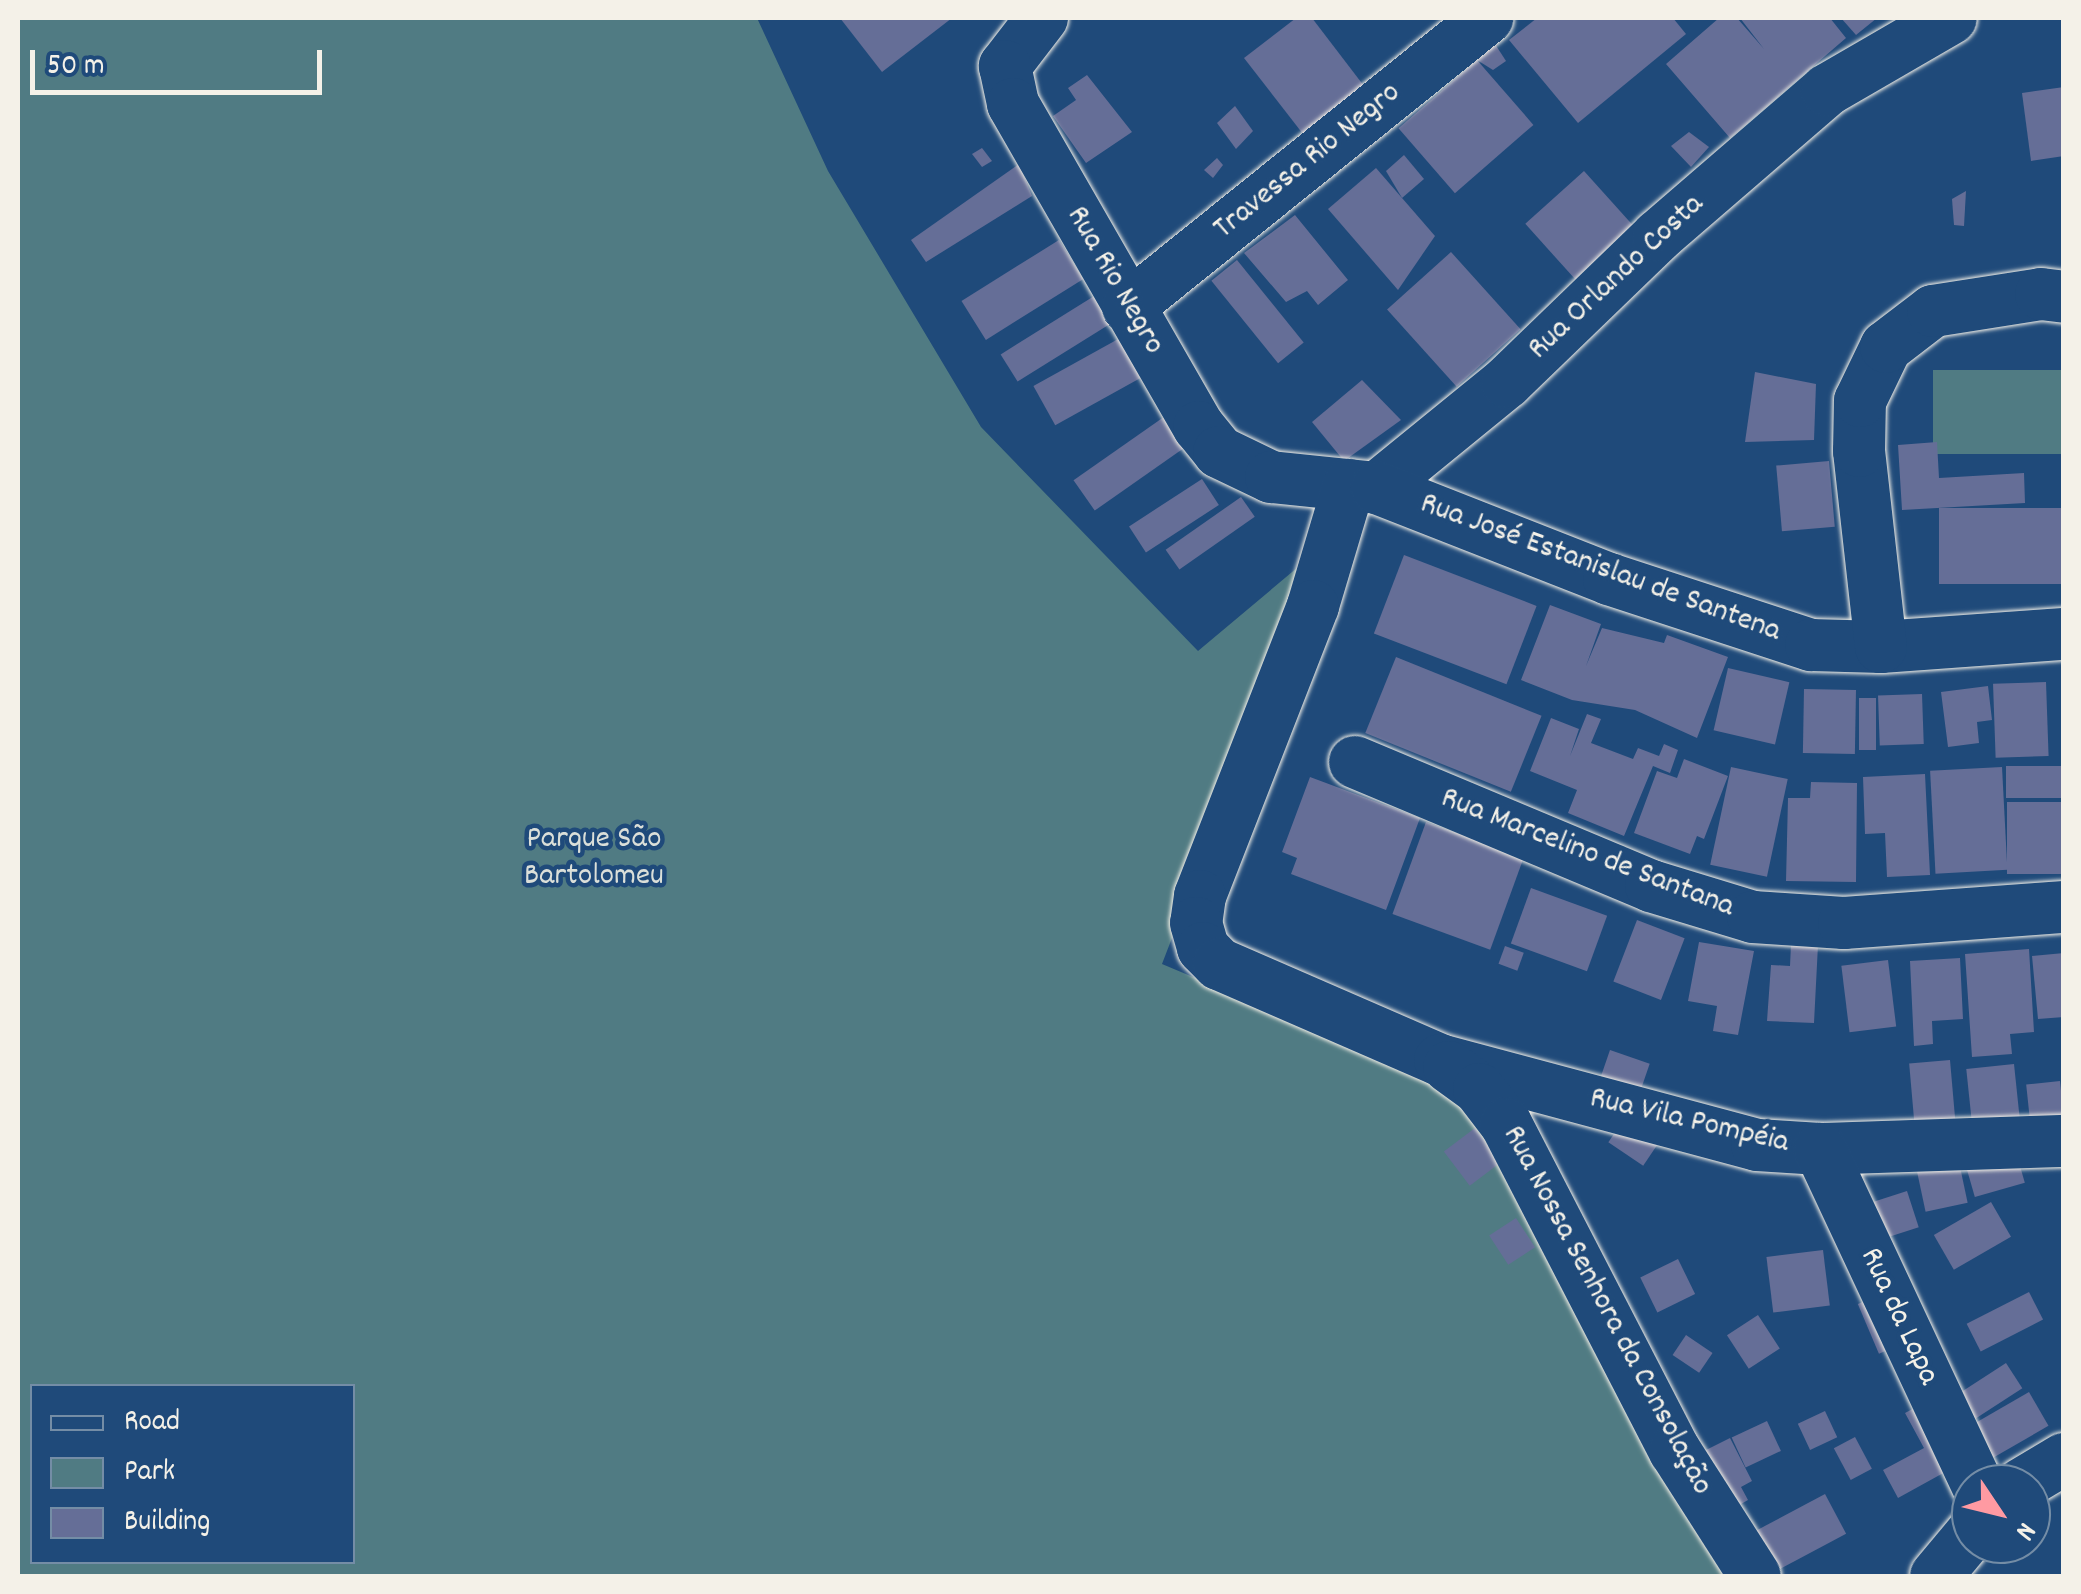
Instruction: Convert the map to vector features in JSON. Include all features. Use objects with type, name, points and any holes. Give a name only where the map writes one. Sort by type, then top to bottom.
[{"type":"street","name":"Travessa Rio Negro","points":[[1128,307],[1487,18]]},
{"type":"street","name":"Rua Orlando Costa","points":[[1363,487],[1507,382],[1658,236],[1826,90],[1950,18]]},
{"type":"street","name":"Rua Rio Negro","points":[[1027,34],[1004,80],[1013,104],[1128,307],[1219,452],[1272,477],[1363,487]]},
{"type":"street","points":[[1881,648],[1859,451],[1860,400],[1886,346],[1933,311],[2041,294],[2064,297]]},
{"type":"street","name":"Rua José Estanislau de Santena","points":[[1363,487],[1736,622],[1811,645],[1881,648],[2064,634]]},
{"type":"street","points":[[1363,487],[1200,896],[1196,923],[1203,948],[1236,975],[1440,1060]]},
{"type":"street","name":"Rua Marcelino de Santana","points":[[1355,762],[1651,886],[1753,917],[1844,923],[2064,907]]},
{"type":"street","name":"Rua Vila Pompéia","points":[[1440,1060],[1757,1145],[1820,1150],[2064,1141]]},
{"type":"street","name":"Rua Nossa Senhora da Consolação","points":[[1440,1060],[1480,1089],[1506,1124],[1676,1451],[1755,1576]]},
{"type":"street","name":"Rua da Lapa","points":[[1820,1150],[1968,1464]]},
{"type":"green space","name":"Parque São Bartolomeu","points":[[18,18],[757,18],[828,171],[981,427],[1198,651],[1310,557],[1293,623],[1162,964],[1466,1092],[1739,1576],[18,1576]]},
{"type":"green space","points":[[1933,370],[2063,370],[2063,454],[1933,454]]},
{"type":"building","points":[[840,18],[952,18],[882,72]]},
{"type":"building","points":[[1296,18],[1312,18],[1364,86],[1303,134],[1244,58]]},
{"type":"building","points":[[1537,18],[1673,18],[1686,34],[1578,123],[1509,40]]},
{"type":"building","points":[[1719,18],[1737,18],[1764,49],[1740,18],[1830,18],[1846,38],[1730,138],[1666,64]]},
{"type":"building","points":[[1841,18],[1877,18],[1856,35]]},
{"type":"building","points":[[1495,44],[1506,61],[1493,70],[1477,60]]},
{"type":"building","points":[[1477,60],[1533,125],[1455,193],[1399,128]]},
{"type":"building","points":[[1087,75],[1132,132],[1086,163],[1053,116],[1076,100],[1068,88]]},
{"type":"building","points":[[2064,87],[2064,156],[2031,161],[2022,93]]},
{"type":"building","points":[[1235,106],[1253,131],[1236,149],[1217,123]]},
{"type":"building","points":[[1689,132],[1709,147],[1691,167],[1671,146]]},
{"type":"building","points":[[982,148],[992,161],[982,167],[972,154]]},
{"type":"building","points":[[1404,155],[1424,179],[1402,198],[1386,171]]},
{"type":"building","points":[[1217,158],[1223,165],[1213,178],[1204,170]]},
{"type":"building","points":[[1019,164],[1032,196],[926,262],[911,240]]},
{"type":"building","points":[[1376,168],[1435,236],[1398,290],[1328,209]]},
{"type":"building","points":[[1584,171],[1636,228],[1577,281],[1525,224]]},
{"type":"building","points":[[1966,191],[1964,226],[1954,225],[1952,199]]},
{"type":"building","points":[[1295,215],[1348,280],[1318,305],[1307,291],[1286,302],[1244,253]]},
{"type":"building","points":[[1059,240],[1083,279],[986,340],[961,301]]},
{"type":"building","points":[[1451,252],[1521,329],[1457,387],[1387,310]]},
{"type":"building","points":[[1237,260],[1304,342],[1278,363],[1211,281]]},
{"type":"building","points":[[1099,293],[1116,320],[1018,382],[1001,354]]},
{"type":"building","points":[[1120,338],[1142,377],[1055,425],[1033,386]]},
{"type":"building","points":[[1755,372],[1816,384],[1814,440],[1745,442]]},
{"type":"building","points":[[1362,380],[1401,420],[1344,461],[1312,422]]},
{"type":"building","points":[[1171,412],[1192,442],[1095,511],[1074,480]]},
{"type":"building","points":[[1937,442],[1939,478],[2024,473],[2025,503],[1902,510],[1898,445]]},
{"type":"building","points":[[1829,461],[1835,527],[1782,531],[1776,466]]},
{"type":"building","points":[[1202,479],[1219,505],[1146,552],[1129,526]]},
{"type":"building","points":[[1241,497],[1255,517],[1179,569],[1166,550]]},
{"type":"building","points":[[1939,508],[2064,508],[2064,584],[1939,584]]},
{"type":"building","points":[[1404,555],[1537,606],[1506,684],[1374,633]]},
{"type":"building","points":[[1550,605],[1601,624],[1586,666],[1602,628],[1664,643],[1667,635],[1728,657],[1697,738],[1635,710],[1572,700],[1521,680]]},
{"type":"building","points":[[1396,657],[1542,716],[1511,792],[1365,733]]},
{"type":"building","points":[[1728,668],[1789,682],[1775,745],[1714,730]]},
{"type":"building","points":[[2046,682],[2049,756],[1996,758],[1993,684]]},
{"type":"building","points":[[1988,686],[1992,720],[1977,722],[1979,743],[1948,747],[1941,692]]},
{"type":"building","points":[[1804,689],[1856,690],[1855,754],[1803,753]]},
{"type":"building","points":[[1922,694],[1924,744],[1880,746],[1878,696]]},
{"type":"building","points":[[1859,698],[1876,698],[1876,750],[1859,750]]},
{"type":"building","points":[[1587,714],[1601,719],[1591,743],[1633,759],[1638,748],[1659,756],[1664,744],[1678,750],[1670,773],[1653,766],[1624,836],[1568,813],[1577,790],[1530,771],[1551,718],[1579,729],[1570,756]]},
{"type":"building","points":[[1684,759],[1728,776],[1704,839],[1697,836],[1690,854],[1634,833],[1657,771],[1677,778]]},
{"type":"building","points":[[2006,766],[2064,766],[2064,798],[2006,798]]},
{"type":"building","points":[[1731,767],[1788,779],[1767,877],[1710,865]]},
{"type":"building","points":[[2002,767],[2007,870],[1935,874],[1930,771]]},
{"type":"building","points":[[1925,774],[1930,875],[1887,877],[1885,833],[1865,834],[1863,777]]},
{"type":"building","points":[[1310,777],[1420,818],[1386,910],[1291,874],[1297,858],[1282,852]]},
{"type":"building","points":[[1811,782],[1857,783],[1856,882],[1786,881],[1788,798],[1810,798]]},
{"type":"building","points":[[2007,802],[2064,802],[2064,874],[2007,874]]},
{"type":"building","points":[[1426,822],[1524,858],[1490,950],[1392,914]]},
{"type":"building","points":[[1531,888],[1607,916],[1587,971],[1511,943]]},
{"type":"building","points":[[1637,920],[1685,938],[1661,1000],[1613,982]]},
{"type":"building","points":[[1699,942],[1754,951],[1738,1035],[1713,1031],[1717,1006],[1688,1001]]},
{"type":"building","points":[[1791,944],[1818,945],[1814,1023],[1767,1021],[1771,965],[1790,966]]},
{"type":"building","points":[[1505,946],[1524,953],[1517,971],[1499,964]]},
{"type":"building","points":[[2029,949],[2034,1032],[2010,1034],[2012,1054],[1972,1057],[1965,954]]},
{"type":"building","points":[[2064,953],[2064,1017],[2038,1019],[2032,956]]},
{"type":"building","points":[[1960,958],[1963,1019],[1932,1021],[1933,1044],[1914,1046],[1910,961]]},
{"type":"building","points":[[1888,960],[1896,1027],[1850,1032],[1841,966]]},
{"type":"building","points":[[1610,1050],[1650,1064],[1638,1098],[1598,1084]]},
{"type":"building","points":[[1950,1060],[1955,1122],[1915,1125],[1909,1064]]},
{"type":"building","points":[[2014,1064],[2021,1127],[1973,1132],[1966,1069]]},
{"type":"building","points":[[2060,1081],[2064,1121],[2030,1124],[2026,1085]]},
{"type":"building","points":[[1624,1119],[1659,1142],[1643,1166],[1608,1142]]},
{"type":"building","points":[[1475,1128],[1501,1162],[1470,1186],[1444,1151]]},
{"type":"building","points":[[1956,1148],[1968,1203],[1926,1212],[1914,1157]]},
{"type":"building","points":[[2016,1152],[2025,1183],[1975,1197],[1966,1166]]},
{"type":"building","points":[[1907,1191],[1919,1227],[1881,1240],[1869,1203]]},
{"type":"building","points":[[1991,1202],[2011,1237],[1954,1270],[1934,1235]]},
{"type":"building","points":[[1516,1218],[1535,1247],[1508,1265],[1489,1235]]},
{"type":"building","points":[[1823,1250],[1830,1306],[1773,1313],[1766,1257]]},
{"type":"building","points":[[1678,1259],[1695,1294],[1657,1312],[1640,1277]]},
{"type":"building","points":[[2029,1292],[2043,1320],[1981,1351],[1967,1324]]},
{"type":"building","points":[[1879,1295],[1900,1345],[1879,1354],[1858,1304]]},
{"type":"building","points":[[1758,1315],[1780,1349],[1749,1369],[1727,1335]]},
{"type":"building","points":[[1686,1335],[1713,1353],[1699,1373],[1673,1355]]},
{"type":"building","points":[[2006,1363],[2022,1388],[1975,1419],[1958,1394]]},
{"type":"building","points":[[2029,1392],[2048,1426],[1991,1459],[1972,1425]]},
{"type":"building","points":[[1922,1404],[1955,1464],[1898,1498],[1883,1470],[1924,1448],[1905,1413]]},
{"type":"building","points":[[1825,1411],[1837,1437],[1810,1450],[1798,1424]]},
{"type":"building","points":[[1767,1421],[1781,1451],[1746,1467],[1732,1437]]},
{"type":"building","points":[[1855,1437],[1872,1469],[1851,1480],[1834,1448]]},
{"type":"building","points":[[1730,1438],[1752,1481],[1741,1487],[1748,1500],[1727,1512],[1698,1454]]},
{"type":"building","points":[[1825,1494],[1846,1534],[1767,1576],[1743,1538]]}]
